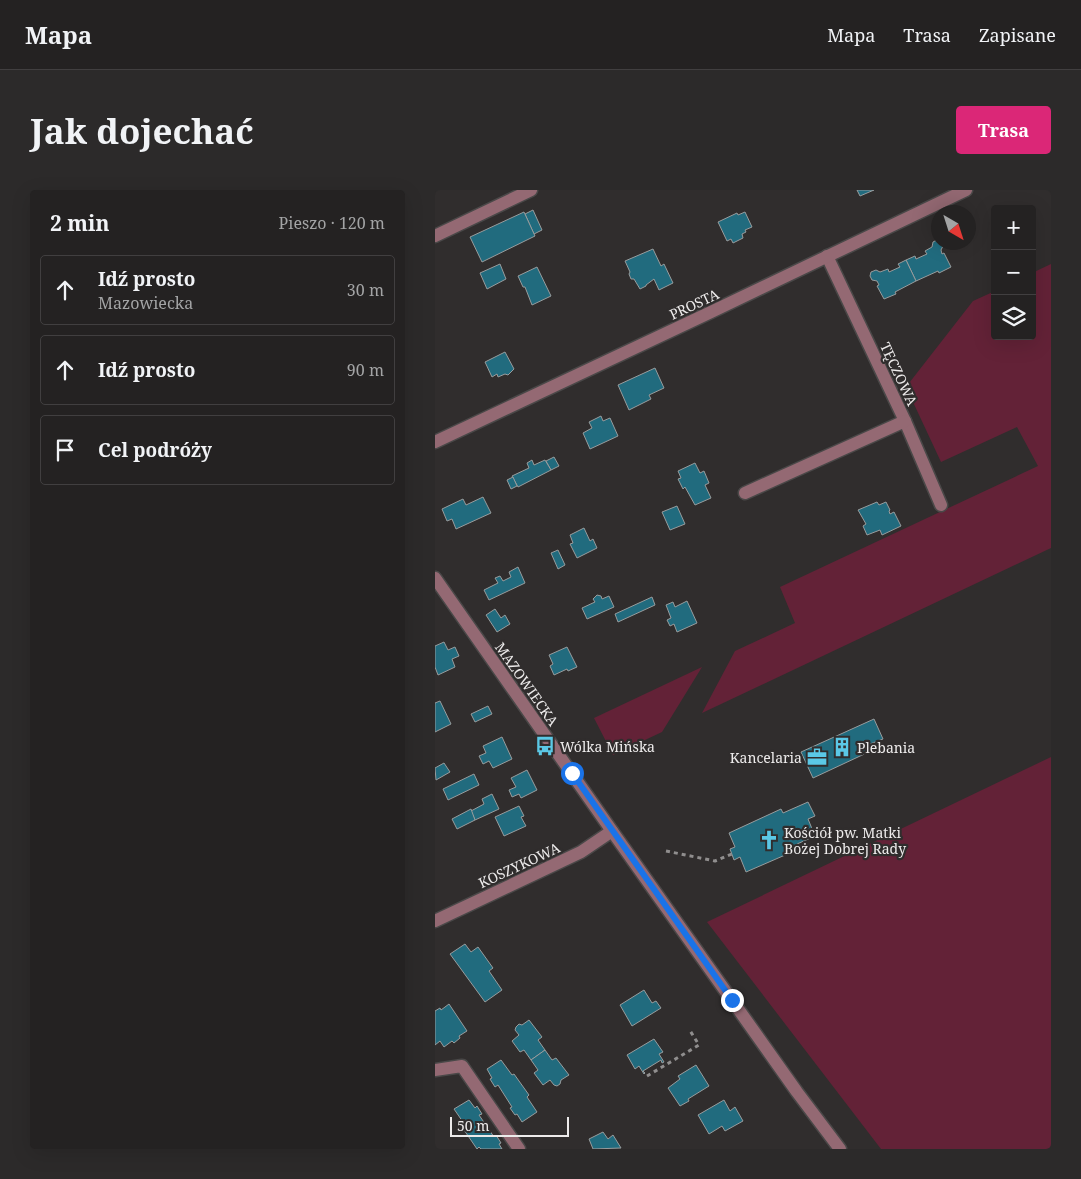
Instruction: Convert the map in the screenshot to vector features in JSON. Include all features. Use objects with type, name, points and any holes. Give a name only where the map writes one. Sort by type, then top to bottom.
[{"type":"street","points":[[435,236],[531,190]]},
{"type":"street","name":"PROSTA","points":[[435,442],[966,190]]},
{"type":"street","name":"TĘCZOWA","points":[[827,256],[905,421],[941,505]]},
{"type":"street","points":[[745,493],[905,421]]},
{"type":"street","name":"MAZOWIECKA","points":[[435,578],[612,831],[839,1149]]},
{"type":"street","name":"KOSZYKOWA","points":[[435,921],[581,852],[612,831]]},
{"type":"street","points":[[435,1070],[462,1066],[519,1149]]},
{"type":"path","points":[[666,851],[715,861],[732,854]]},
{"type":"path","points":[[647,1076],[699,1045],[689,1029]]},
{"type":"shaded area","points":[[1051,264],[1051,548],[702,713],[735,651],[795,623],[780,587],[1038,466],[1017,427],[941,462],[906,387],[973,301],[991,293],[991,340],[1036,340],[1036,271]]},
{"type":"shaded area","points":[[702,667],[662,732],[613,755],[594,718]]},
{"type":"shaded area","points":[[1051,757],[1051,1149],[881,1149],[707,922]]},
{"type":"building","points":[[857,190],[874,190],[860,196]]},
{"type":"building","points":[[533,210],[542,230],[534,234],[525,214]]},
{"type":"building","points":[[524,212],[535,236],[482,262],[470,237]]},
{"type":"building","points":[[745,212],[752,227],[745,230],[746,232],[742,234],[743,238],[733,243],[731,239],[727,241],[718,222],[737,213],[738,215]]},
{"type":"building","points":[[931,248],[931,250],[941,250],[951,267],[916,281],[906,260],[915,256],[916,259],[927,254],[925,251]]},
{"type":"building","points":[[653,249],[661,266],[664,264],[673,283],[659,290],[654,279],[640,289],[634,279],[631,279],[625,261]]},
{"type":"building","points":[[906,260],[916,281],[895,292],[896,294],[884,299],[877,286],[879,285],[877,281],[872,280],[870,276],[871,272],[876,270],[880,272],[888,269],[889,272],[900,267],[898,264]]},
{"type":"building","points":[[500,264],[506,279],[487,289],[480,273]]},
{"type":"building","points":[[537,267],[551,296],[532,305],[525,287],[523,287],[518,276]]},
{"type":"building","points":[[505,352],[514,369],[508,375],[505,374],[498,377],[497,374],[492,377],[485,362]]},
{"type":"building","points":[[655,368],[664,388],[649,395],[651,399],[629,410],[618,385]]},
{"type":"building","points":[[601,416],[603,421],[610,418],[618,436],[590,449],[583,433],[592,428],[589,422]]},
{"type":"building","points":[[554,457],[559,466],[551,470],[546,461]]},
{"type":"building","points":[[532,460],[534,465],[545,460],[551,470],[518,487],[512,476],[529,468],[527,463]]},
{"type":"building","points":[[695,463],[700,473],[704,471],[709,483],[705,485],[711,498],[695,505],[678,479],[681,478],[678,471]]},
{"type":"building","points":[[513,477],[517,486],[511,489],[507,480]]},
{"type":"building","points":[[483,497],[491,513],[456,529],[452,519],[447,521],[442,509],[463,499],[466,505]]},
{"type":"building","points":[[877,502],[879,505],[886,502],[890,514],[894,512],[901,526],[882,535],[880,530],[867,535],[863,526],[866,524],[858,510]]},
{"type":"building","points":[[677,506],[685,524],[670,530],[662,512]]},
{"type":"building","points":[[584,528],[590,541],[593,539],[597,548],[577,558],[570,544],[573,543],[570,535]]},
{"type":"building","points":[[558,550],[565,565],[558,569],[551,553]]},
{"type":"building","points":[[518,567],[525,583],[489,600],[484,590],[498,583],[495,578],[500,576],[503,581],[511,577],[509,572]]},
{"type":"building","points":[[597,595],[601,596],[602,599],[609,596],[614,607],[587,619],[582,608],[595,602],[593,599]]},
{"type":"building","points":[[652,597],[655,605],[618,622],[615,614]]},
{"type":"building","points":[[687,601],[697,623],[677,632],[674,624],[670,626],[667,620],[671,618],[666,605],[673,602],[675,607]]},
{"type":"building","points":[[495,609],[501,618],[505,615],[510,624],[497,632],[486,615]]},
{"type":"building","points":[[444,642],[448,650],[455,647],[459,656],[452,659],[455,667],[438,675],[435,667],[435,646]]},
{"type":"building","points":[[567,647],[577,667],[554,675],[550,666],[553,664],[549,655]]},
{"type":"building","points":[[440,701],[451,724],[435,732],[435,703]]},
{"type":"building","points":[[488,706],[492,714],[475,722],[471,714]]},
{"type":"building","name":"Plebania","points":[[874,719],[883,739],[870,744],[873,750],[813,778],[801,752]]},
{"type":"building","points":[[502,737],[512,759],[493,768],[489,761],[483,764],[479,756],[486,753],[483,746]]},
{"type":"building","points":[[444,763],[450,772],[436,780],[435,768]]},
{"type":"building","points":[[527,770],[537,790],[521,798],[519,794],[512,797],[509,790],[516,787],[511,778]]},
{"type":"building","points":[[474,774],[479,785],[448,800],[443,789]]},
{"type":"building","points":[[492,794],[499,809],[475,820],[471,811],[484,804],[482,799]]},
{"type":"building","name":"Kościół pw. Matki Bożej Dobrej Rady","points":[[808,802],[815,816],[808,819],[815,836],[797,844],[799,849],[746,872],[740,857],[734,860],[730,849],[735,847],[729,833],[781,809],[783,813]]},
{"type":"building","points":[[519,806],[524,816],[521,817],[526,826],[504,836],[495,817]]},
{"type":"building","points":[[471,809],[475,820],[457,829],[452,819]]},
{"type":"building","points":[[465,944],[471,952],[478,947],[493,968],[489,971],[502,990],[485,1002],[450,954]]},
{"type":"building","points":[[644,990],[652,1003],[656,1001],[661,1008],[632,1026],[620,1005]]},
{"type":"building","points":[[449,1004],[467,1031],[459,1036],[460,1038],[454,1043],[452,1041],[444,1047],[440,1041],[435,1045],[435,1011],[440,1008],[441,1010]]},
{"type":"building","points":[[529,1020],[542,1037],[538,1040],[545,1050],[531,1060],[524,1050],[520,1052],[512,1041],[519,1035],[515,1030],[516,1027]]},
{"type":"building","points":[[654,1039],[663,1052],[659,1054],[664,1062],[662,1063],[661,1060],[643,1071],[644,1074],[639,1066],[635,1069],[627,1055]]},
{"type":"building","points":[[545,1050],[552,1060],[556,1058],[569,1075],[561,1080],[557,1086],[550,1080],[543,1085],[534,1073],[538,1070],[531,1060]]},
{"type":"building","points":[[501,1060],[529,1095],[527,1097],[537,1112],[522,1122],[510,1108],[512,1107],[498,1085],[495,1087],[490,1079],[492,1078],[487,1069]]},
{"type":"building","points":[[696,1065],[709,1086],[680,1106],[668,1088],[680,1079],[678,1076]]},
{"type":"building","points":[[469,1100],[475,1108],[477,1106],[482,1114],[479,1115],[494,1137],[496,1135],[502,1149],[481,1149],[479,1147],[477,1149],[462,1127],[465,1125],[454,1109]]},
{"type":"building","points":[[724,1100],[730,1111],[735,1107],[743,1121],[725,1131],[722,1126],[709,1134],[698,1115]]},
{"type":"building","points":[[603,1132],[608,1139],[613,1135],[621,1148],[593,1149],[589,1139]]},
{"type":"place","name":"Wólka Mińska","points":[[545,746]]},
{"type":"place","name":"Plebania","points":[[842,747]]},
{"type":"place","name":"Kancelaria","points":[[817,757]]},
{"type":"place","name":"Kościół pw. Matki Bożej Dobrej Rady","points":[[769,840]]},
{"type":"route","points":[[572,773],[732,1000]]}]
